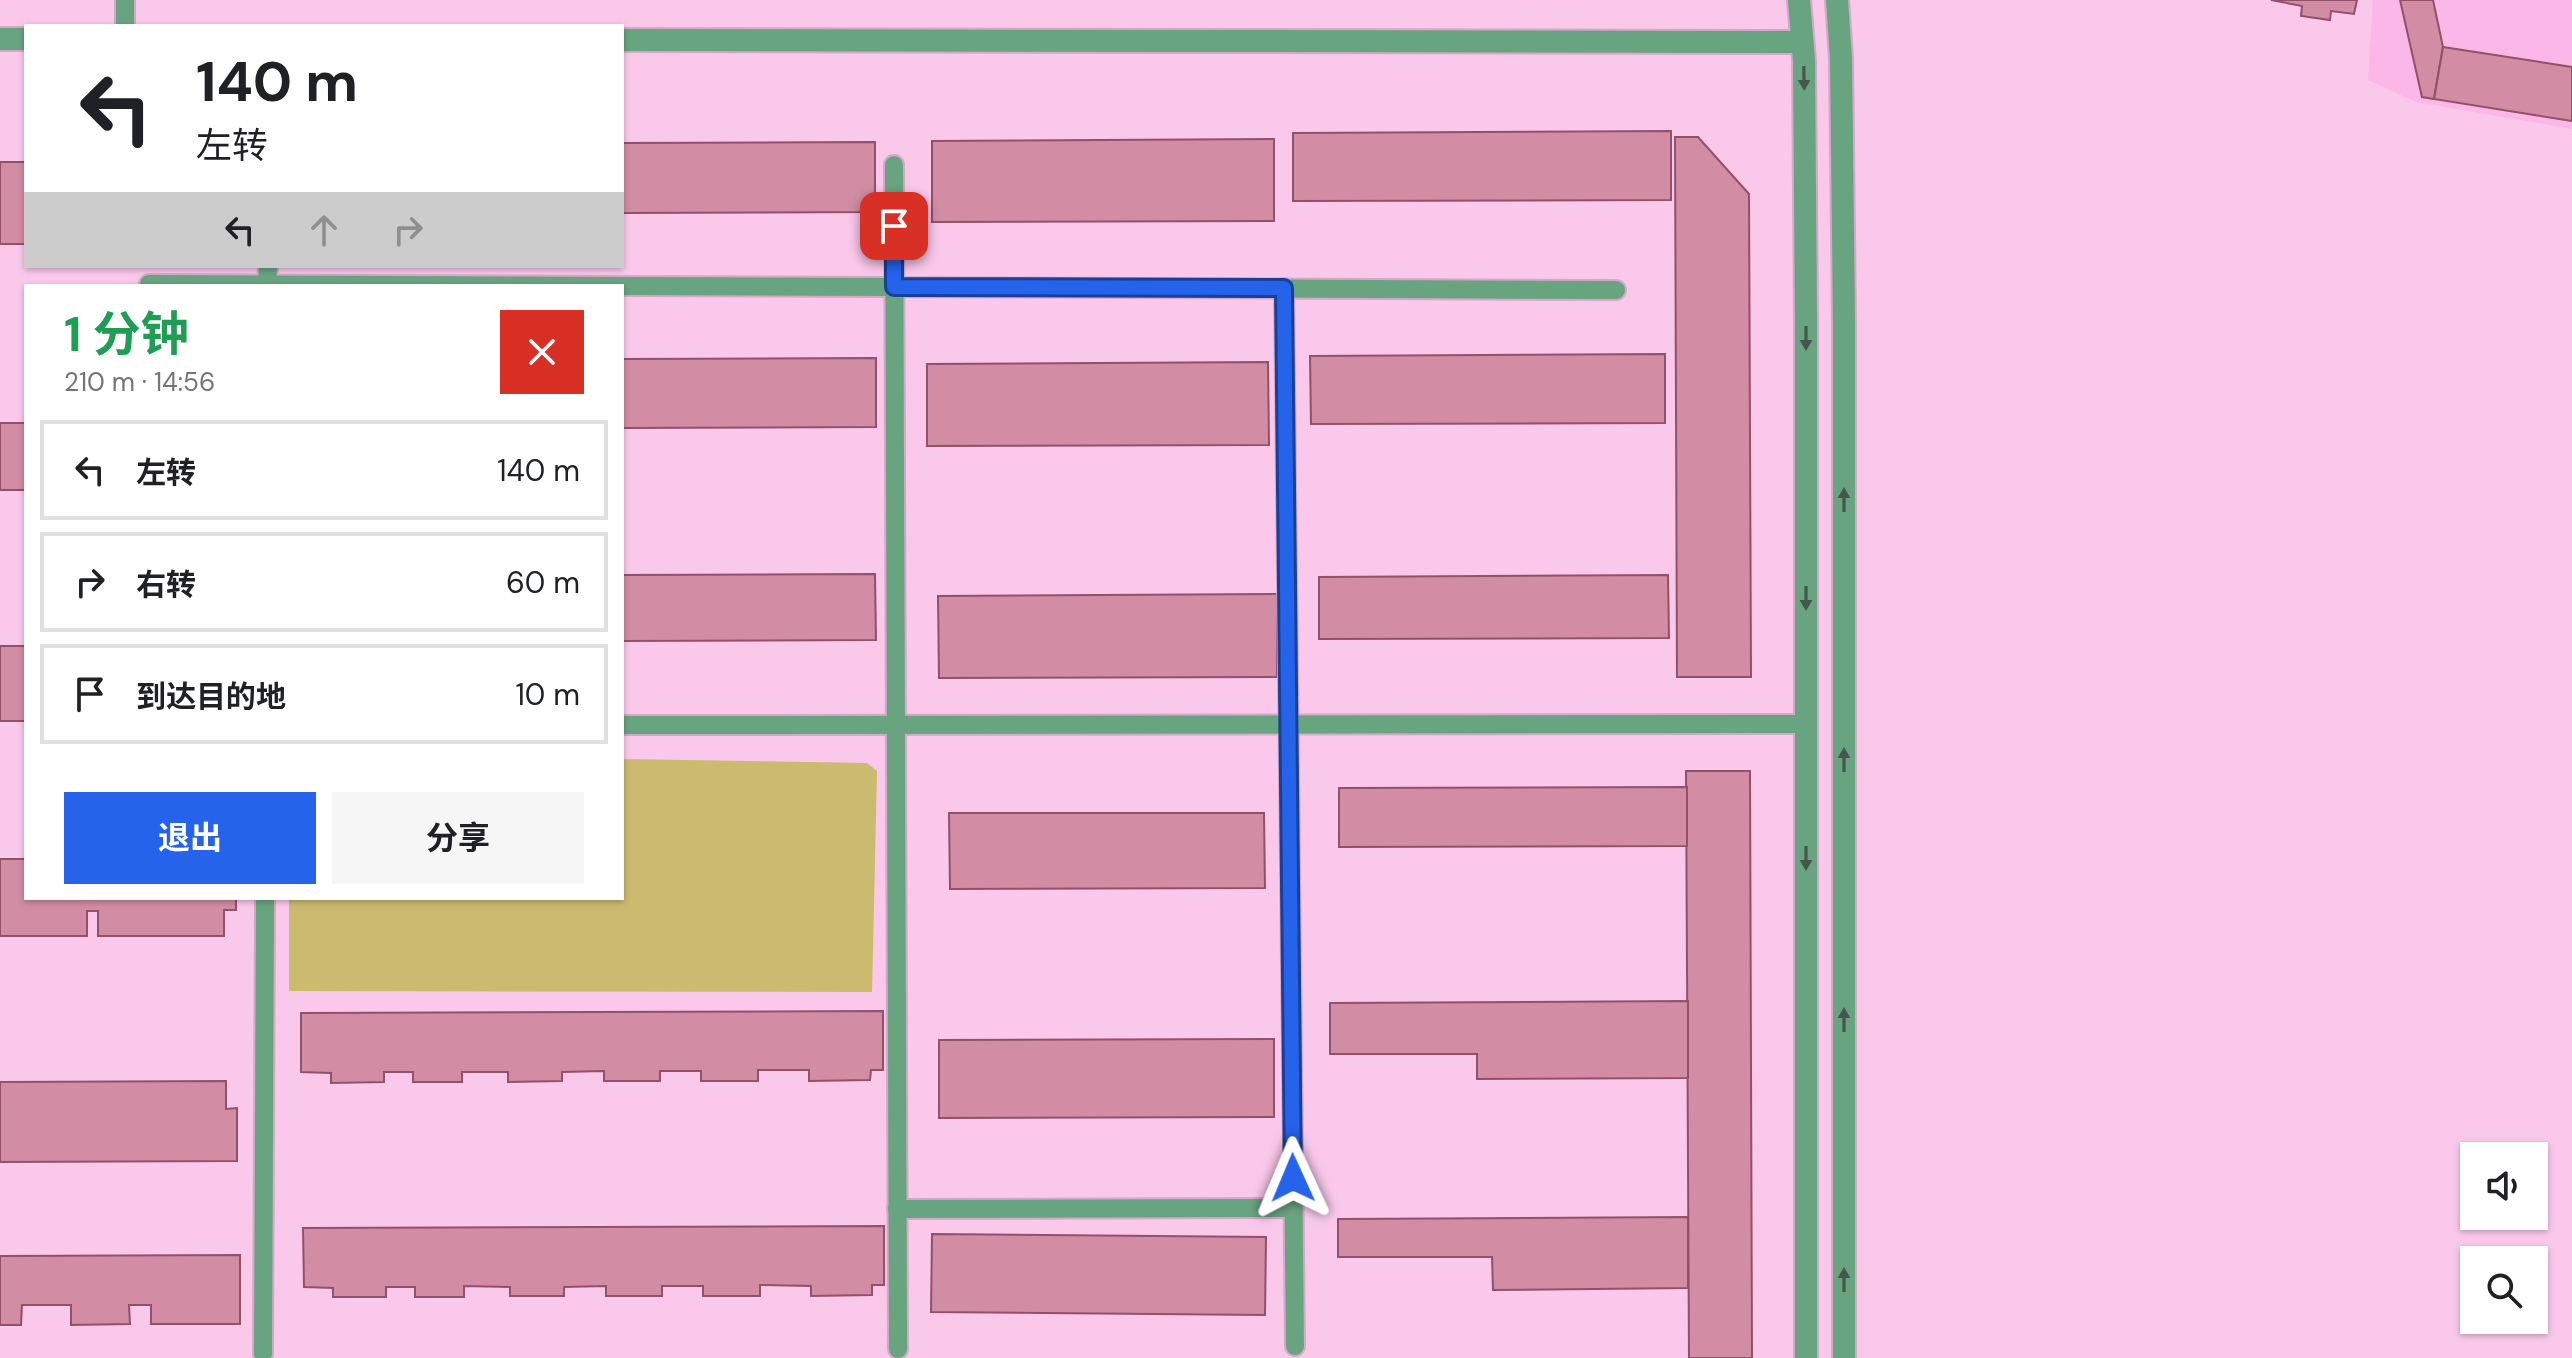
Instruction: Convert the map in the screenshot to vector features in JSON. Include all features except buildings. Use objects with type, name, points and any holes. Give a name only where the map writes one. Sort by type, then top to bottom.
[{"type":"street","points":[[1799,0],[1806,322],[1806,1358]]},
{"type":"street","points":[[1837,0],[1841,58],[1844,322],[1844,1358]]},
{"type":"street","points":[[0,39],[24,39]]},
{"type":"street","points":[[624,40],[1802,42]]},
{"type":"lane","points":[[125,0],[125,24]]},
{"type":"lane","points":[[894,165],[898,1349]]},
{"type":"lane","points":[[149,284],[267,279],[521,284]]},
{"type":"lane","points":[[624,286],[1616,290]]},
{"type":"lane","points":[[1284,288],[1295,1346]]},
{"type":"lane","points":[[624,725],[1806,724]]},
{"type":"lane","points":[[263,1354],[265,900]]},
{"type":"lane","points":[[897,1209],[1293,1208]]},
{"type":"shaded area","points":[[2373,0],[2572,0],[2572,129],[2416,102],[2368,80]]},
{"type":"shaded area","points":[[624,759],[867,763],[877,771],[872,992],[289,991],[289,900],[624,900]]},
{"type":"route","points":[[894,226],[894,287],[1284,288],[1293,1178]]}]
